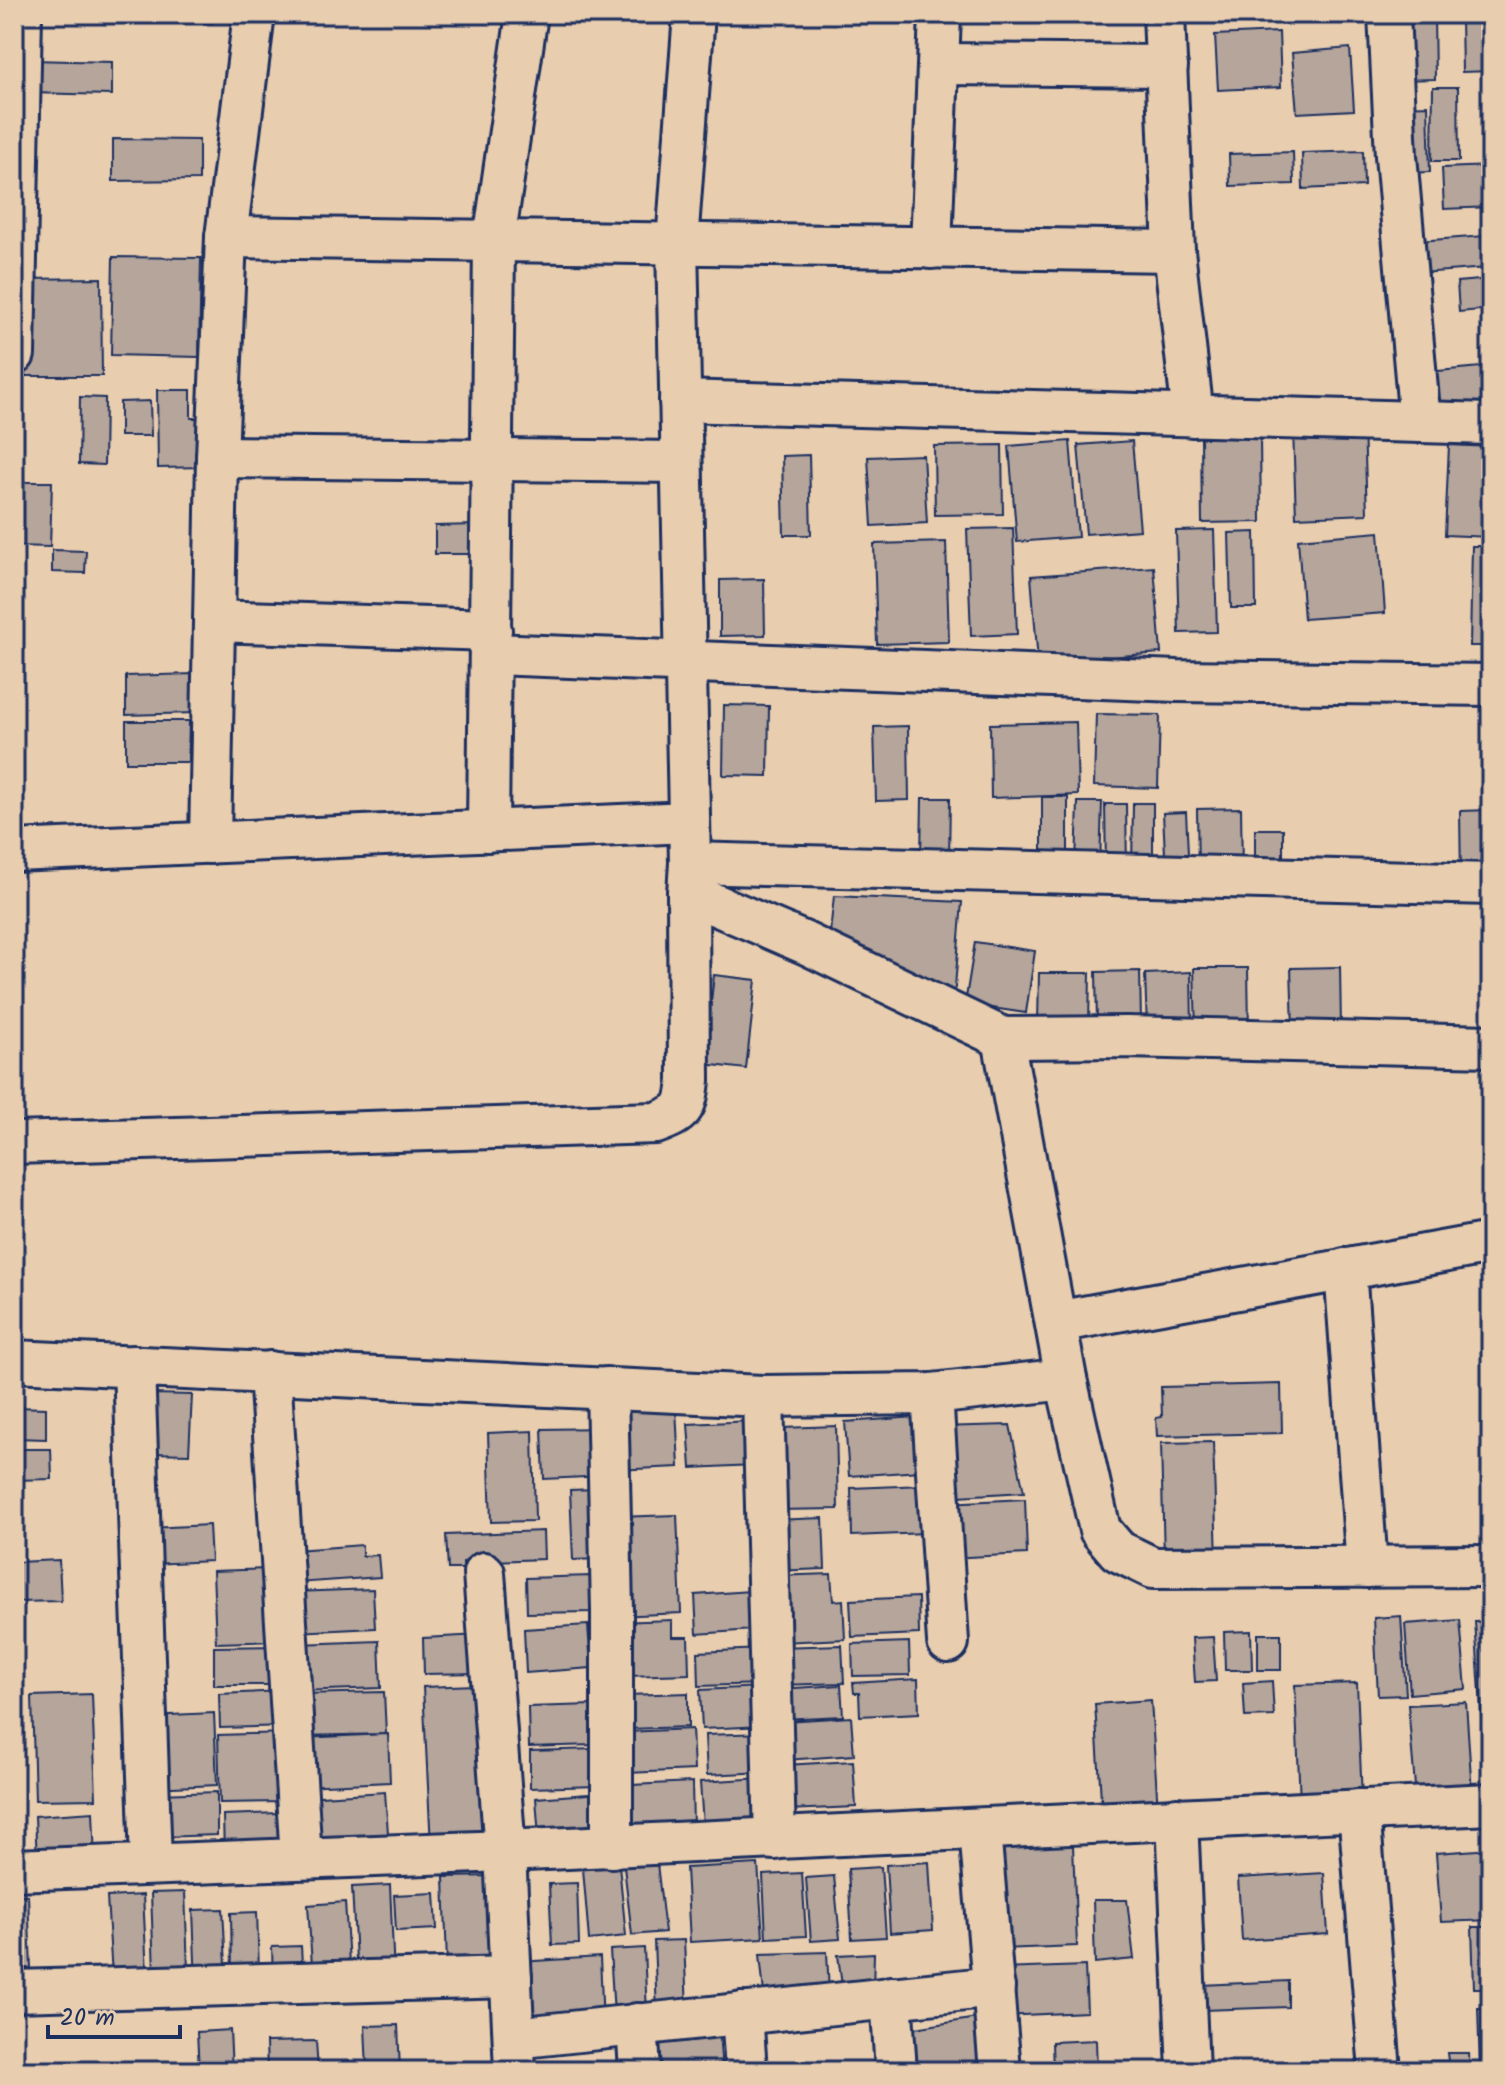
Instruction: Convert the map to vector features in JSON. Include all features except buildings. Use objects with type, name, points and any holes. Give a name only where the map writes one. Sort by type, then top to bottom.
[{"type":"street","points":[[14,354],[21,14]]},
{"type":"street","points":[[210,843],[217,457],[226,237],[254,14]]},
{"type":"street","points":[[488,831],[494,241],[527,14]]},
{"type":"street","points":[[14,1143],[656,1123],[678,1115],[687,1102],[689,822],[677,243],[694,14]]},
{"type":"street","points":[[931,248],[940,14]]},
{"type":"street","points":[[1164,14],[1174,251],[1193,416]]},
{"type":"street","points":[[1389,14],[1396,156],[1420,422]]},
{"type":"street","points":[[939,64],[1167,66]]},
{"type":"street","points":[[226,237],[1174,251]]},
{"type":"street","points":[[680,401],[1491,424]]},
{"type":"street","points":[[217,457],[681,462]]},
{"type":"street","points":[[214,621],[491,642],[686,663],[1177,681],[1491,685]]},
{"type":"street","points":[[14,851],[689,822]]},
{"type":"street","points":[[689,878],[1491,884]]},
{"type":"street","points":[[689,878],[805,943],[1003,1038],[1127,1037],[1491,1046]]},
{"type":"street","points":[[1003,1038],[1066,1379],[1100,1530],[1118,1551],[1153,1568],[1491,1566]]},
{"type":"street","points":[[1056,1322],[1491,1243]]},
{"type":"street","points":[[1345,1269],[1367,1567]]},
{"type":"street","points":[[14,1361],[763,1396],[932,1394],[1066,1379]]},
{"type":"street","points":[[134,1366],[151,1864]]},
{"type":"street","points":[[270,1372],[301,1858]]},
{"type":"street","points":[[607,1388],[612,1610],[612,1847]]},
{"type":"street","points":[[932,1394],[948,1642]]},
{"type":"street","points":[[763,1396],[775,1839]]},
{"type":"street","points":[[484,1573],[505,1851],[514,2054],[637,2024],[994,1987]]},
{"type":"street","points":[[14,1870],[612,1847],[1491,1804]]},
{"type":"street","points":[[1359,1810],[1380,2071]]},
{"type":"street","points":[[1177,1818],[1188,2071]]},
{"type":"street","points":[[980,1829],[1000,2071]]},
{"type":"street","points":[[14,1991],[511,1977]]},
{"type":"street","points":[[891,1997],[896,2071]]},
{"type":"street","points":[[742,2013],[746,2071]]},
{"type":"street","points":[[637,2024],[640,2071]]}]
